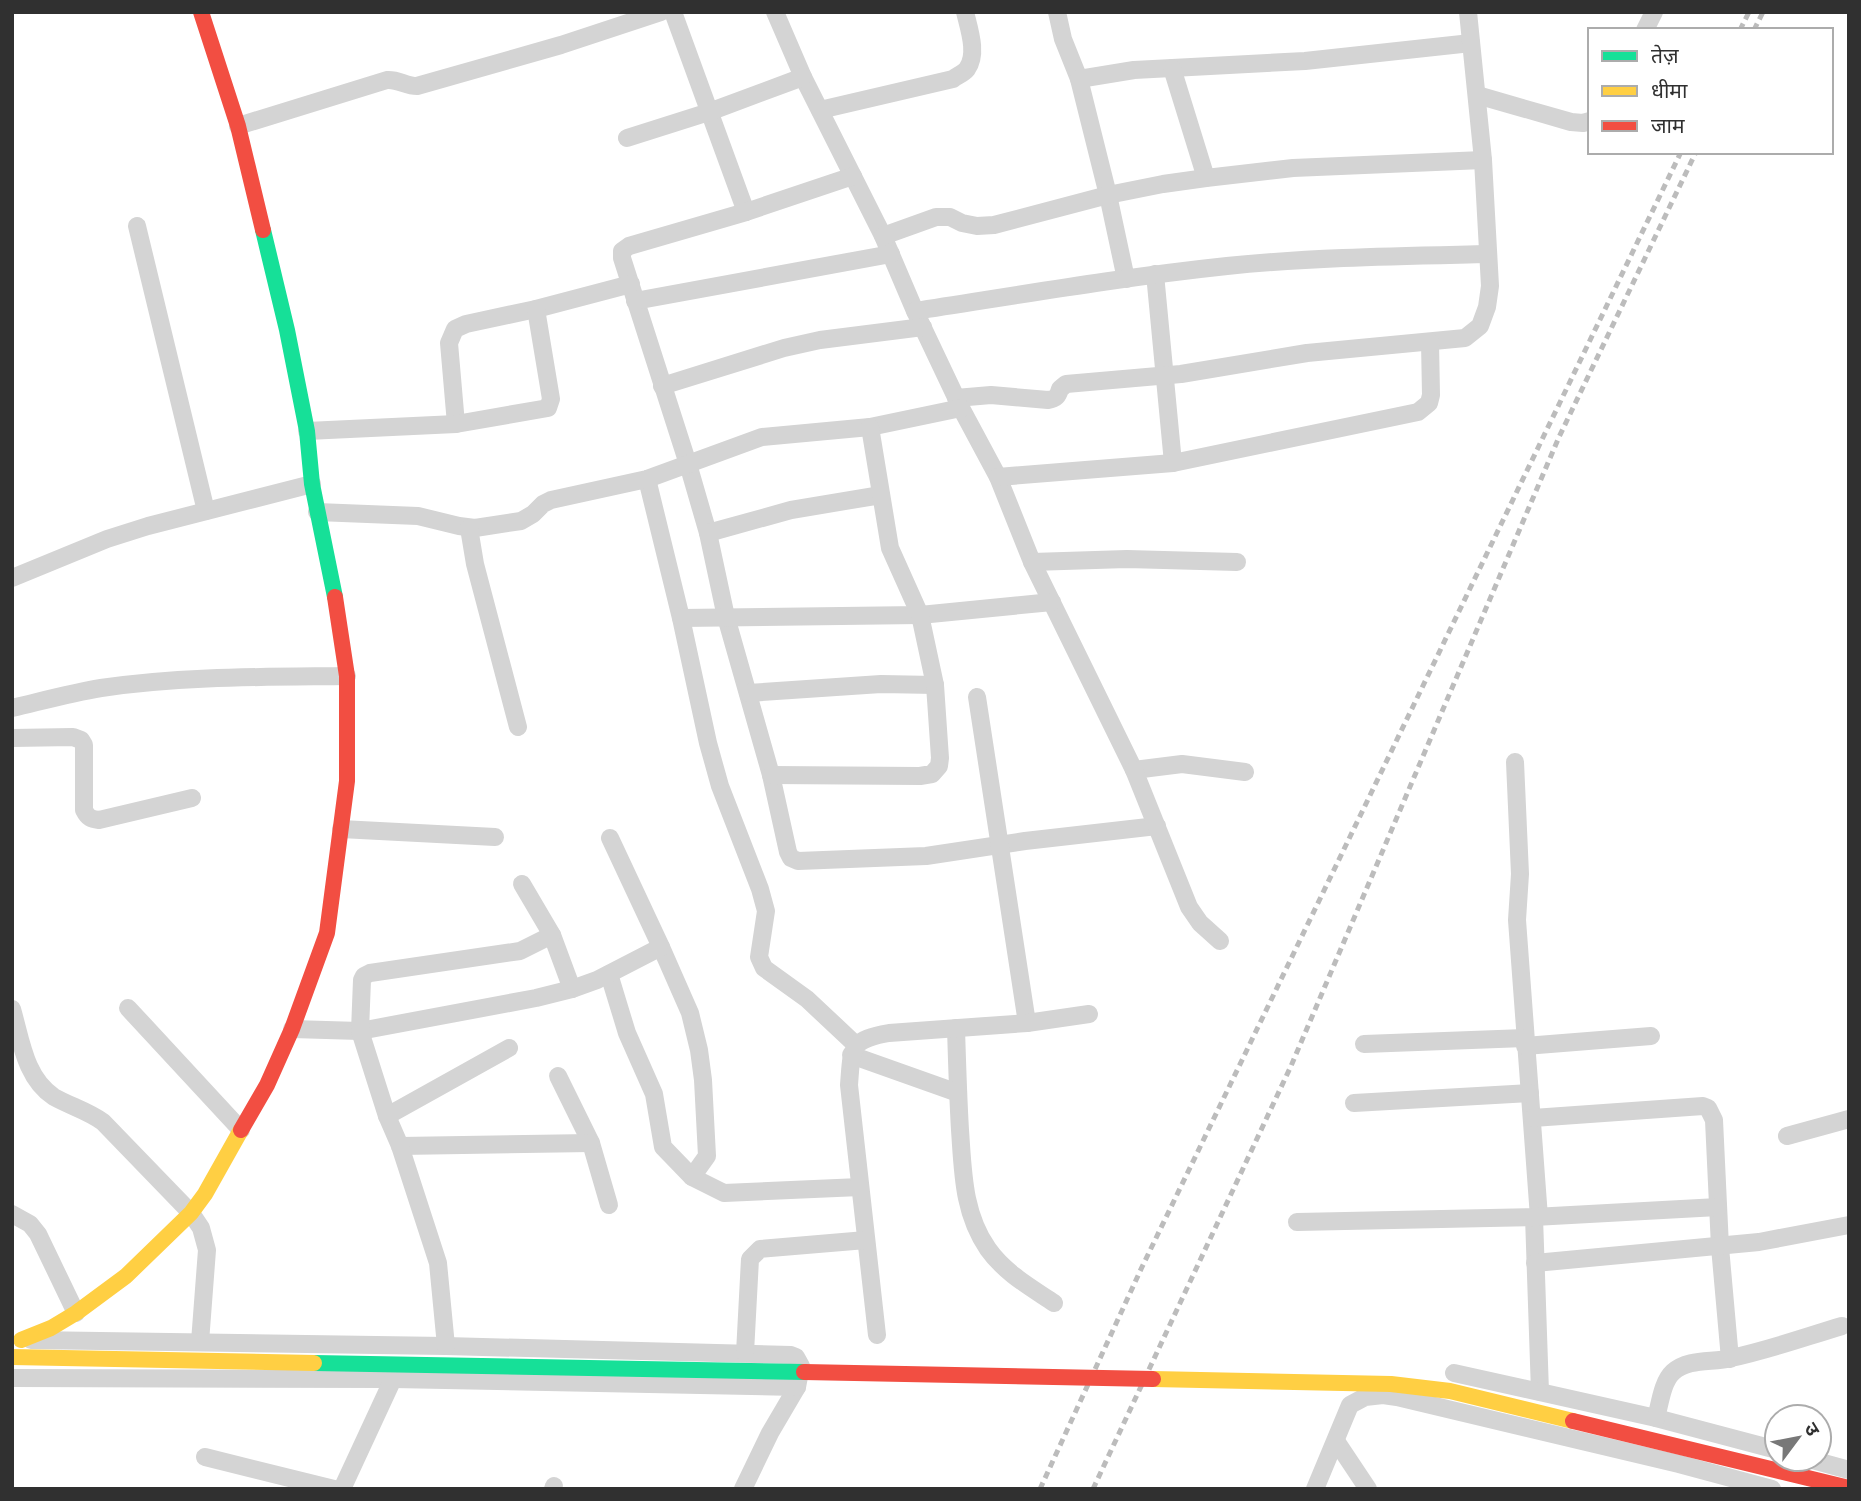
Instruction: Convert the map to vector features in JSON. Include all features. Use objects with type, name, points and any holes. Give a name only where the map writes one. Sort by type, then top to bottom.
[{"type":"main road","points":[[17,1339],[51,1328],[76,1313],[126,1276],[191,1213],[205,1194],[267,1085],[292,1029],[327,933],[347,781],[346,676],[312,484],[307,430],[287,330],[238,126],[201,12]]},
{"type":"main road","points":[[12,1357],[1391,1384],[1450,1391],[1849,1488]]},
{"type":"street","points":[[238,126],[387,80],[395,79],[406,85],[417,86],[561,45],[661,12]]},
{"type":"street","points":[[673,12],[746,212]]},
{"type":"street","points":[[775,12],[803,77],[883,236],[959,403],[998,477],[1032,562],[1134,770],[1189,907],[1200,923],[1220,941]]},
{"type":"street","points":[[820,110],[953,79],[966,71],[971,60],[972,44],[965,12]]},
{"type":"street","points":[[1057,12],[1063,39],[1079,79],[1126,279]]},
{"type":"street","points":[[317,512],[418,516],[469,528],[521,521],[551,500],[647,479],[762,437],[870,427],[991,396],[1054,399],[1066,384],[1164,376],[1307,353],[1465,338],[1480,326],[1487,307],[1490,286],[1483,160],[1468,12]]},
{"type":"street","points":[[1646,28],[1654,12]]},
{"type":"street","points":[[1079,79],[1134,70],[1305,61],[1471,43]]},
{"type":"street","points":[[1172,68],[1206,178]]},
{"type":"street","points":[[627,138],[709,112],[803,77]]},
{"type":"street","points":[[1477,95],[1571,122],[1588,122]]},
{"type":"street","points":[[883,236],[936,217],[950,217],[977,226],[994,225],[1108,195],[1206,178],[1293,168],[1483,160]]},
{"type":"street","points":[[853,177],[624,248],[622,251],[708,533],[726,617],[771,775],[788,852],[794,860],[912,857],[1157,826]]},
{"type":"street","points":[[137,226],[206,511]]},
{"type":"street","points":[[456,424],[449,343],[455,329],[466,324],[633,293],[891,254]]},
{"type":"street","points":[[662,386],[784,348],[1155,274],[1230,266],[1361,258],[1488,254]]},
{"type":"street","points":[[1155,274],[1173,463]]},
{"type":"street","points":[[307,430],[456,424],[548,408],[551,399],[536,309]]},
{"type":"street","points":[[998,477],[1173,463],[1418,412],[1429,403],[1432,395],[1430,342]]},
{"type":"street","points":[[771,775],[920,776],[932,774],[939,766],[935,685],[919,615],[890,548],[870,427]]},
{"type":"street","points":[[647,479],[708,743],[720,786],[766,911],[759,957],[764,968],[807,999],[854,1050],[958,1093]]},
{"type":"street","points":[[12,578],[107,539],[148,526],[312,484]]},
{"type":"street","points":[[708,533],[791,510],[881,495]]},
{"type":"street","points":[[469,528],[475,564],[518,727]]},
{"type":"street","points":[[1032,562],[1127,559],[1237,562]]},
{"type":"street","points":[[681,618],[919,615],[1052,602]]},
{"type":"street","points":[[12,708],[99,689],[158,681],[346,676]]},
{"type":"street","points":[[748,693],[881,684],[935,685]]},
{"type":"street","points":[[977,697],[1027,1023]]},
{"type":"street","points":[[12,738],[73,737],[81,740],[84,745],[84,810],[91,819],[99,820],[192,798]]},
{"type":"street","points":[[1514,762],[1520,874],[1517,920],[1537,1217],[1535,1263],[1540,1392]]},
{"type":"street","points":[[1134,770],[1182,764],[1245,772]]},
{"type":"street","points":[[341,829],[495,838]]},
{"type":"street","points":[[610,838],[690,1013],[699,1050],[707,1156],[692,1177]]},
{"type":"street","points":[[522,884],[552,935],[572,989]]},
{"type":"street","points":[[446,1346],[438,1262],[360,1031],[362,980],[366,974],[508,954],[552,935]]},
{"type":"street","points":[[292,1029],[360,1031],[536,998],[572,989],[662,947]]},
{"type":"street","points":[[609,974],[627,1033],[654,1094],[663,1147],[692,1177],[724,1193],[860,1186]]},
{"type":"street","points":[[128,1008],[241,1130]]},
{"type":"street","points":[[12,1009],[27,1065],[38,1081],[52,1096],[103,1122],[191,1213],[201,1228],[207,1250],[200,1342]]},
{"type":"street","points":[[877,1335],[849,1085],[854,1050],[867,1037],[889,1033],[1027,1023],[1089,1014]]},
{"type":"street","points":[[956,1028],[964,1188],[972,1222],[988,1249],[1010,1274],[1054,1303]]},
{"type":"street","points":[[1364,1044],[1525,1042],[1651,1035]]},
{"type":"street","points":[[387,1116],[509,1048]]},
{"type":"street","points":[[558,1076],[592,1143],[609,1205]]},
{"type":"street","points":[[1354,1103],[1530,1093]]},
{"type":"street","points":[[1532,1118],[1703,1106],[1708,1108],[1714,1120],[1720,1247],[1730,1359]]},
{"type":"street","points":[[1787,1136],[1849,1119]]},
{"type":"street","points":[[400,1146],[592,1143]]},
{"type":"street","points":[[1297,1222],[1537,1217],[1718,1207]]},
{"type":"street","points":[[12,1214],[30,1224],[38,1234],[76,1313]]},
{"type":"street","points":[[1535,1263],[1770,1241],[1849,1225]]},
{"type":"street","points":[[745,1353],[750,1259],[760,1249],[866,1240]]},
{"type":"street","points":[[1656,1418],[1668,1380],[1681,1367],[1692,1363],[1730,1359],[1842,1326]]},
{"type":"street","points":[[17,1339],[791,1354],[801,1366],[797,1387],[770,1433],[743,1489]]},
{"type":"street","points":[[342,1489],[393,1379],[397,1345]]},
{"type":"street","points":[[1454,1373],[1656,1418],[1763,1446]]},
{"type":"street","points":[[12,1378],[393,1379],[797,1387]]},
{"type":"street","points":[[1314,1489],[1350,1405],[1365,1397],[1383,1395],[1679,1464],[1772,1489]]},
{"type":"street","points":[[1336,1441],[1368,1489]]},
{"type":"street","points":[[205,1457],[334,1489]]},
{"type":"railway","points":[[1741,28],[1749,12]]},
{"type":"railway","points":[[1755,28],[1763,12]]},
{"type":"railway","points":[[1040,1489],[1142,1267],[1680,154]]},
{"type":"railway","points":[[1093,1489],[1291,1066],[1559,437],[1695,154]]},
{"type":"traffic: fast","points":[[263,230],[307,431],[312,484],[335,597]]},
{"type":"traffic: fast","points":[[314,1363],[804,1372]]},
{"type":"traffic: slow","points":[[21,1340],[51,1328],[76,1313],[126,1276],[191,1213],[205,1194],[241,1130]]},
{"type":"traffic: slow","points":[[12,1357],[314,1363]]},
{"type":"traffic: slow","points":[[1153,1379],[1391,1384],[1450,1391],[1573,1421]]},
{"type":"traffic: jam","points":[[201,12],[238,126],[263,230]]},
{"type":"traffic: jam","points":[[241,1130],[267,1085],[292,1029],[327,933],[347,781],[347,676],[335,597]]},
{"type":"traffic: jam","points":[[804,1372],[1153,1379]]},
{"type":"traffic: jam","points":[[1573,1421],[1849,1488]]}]
